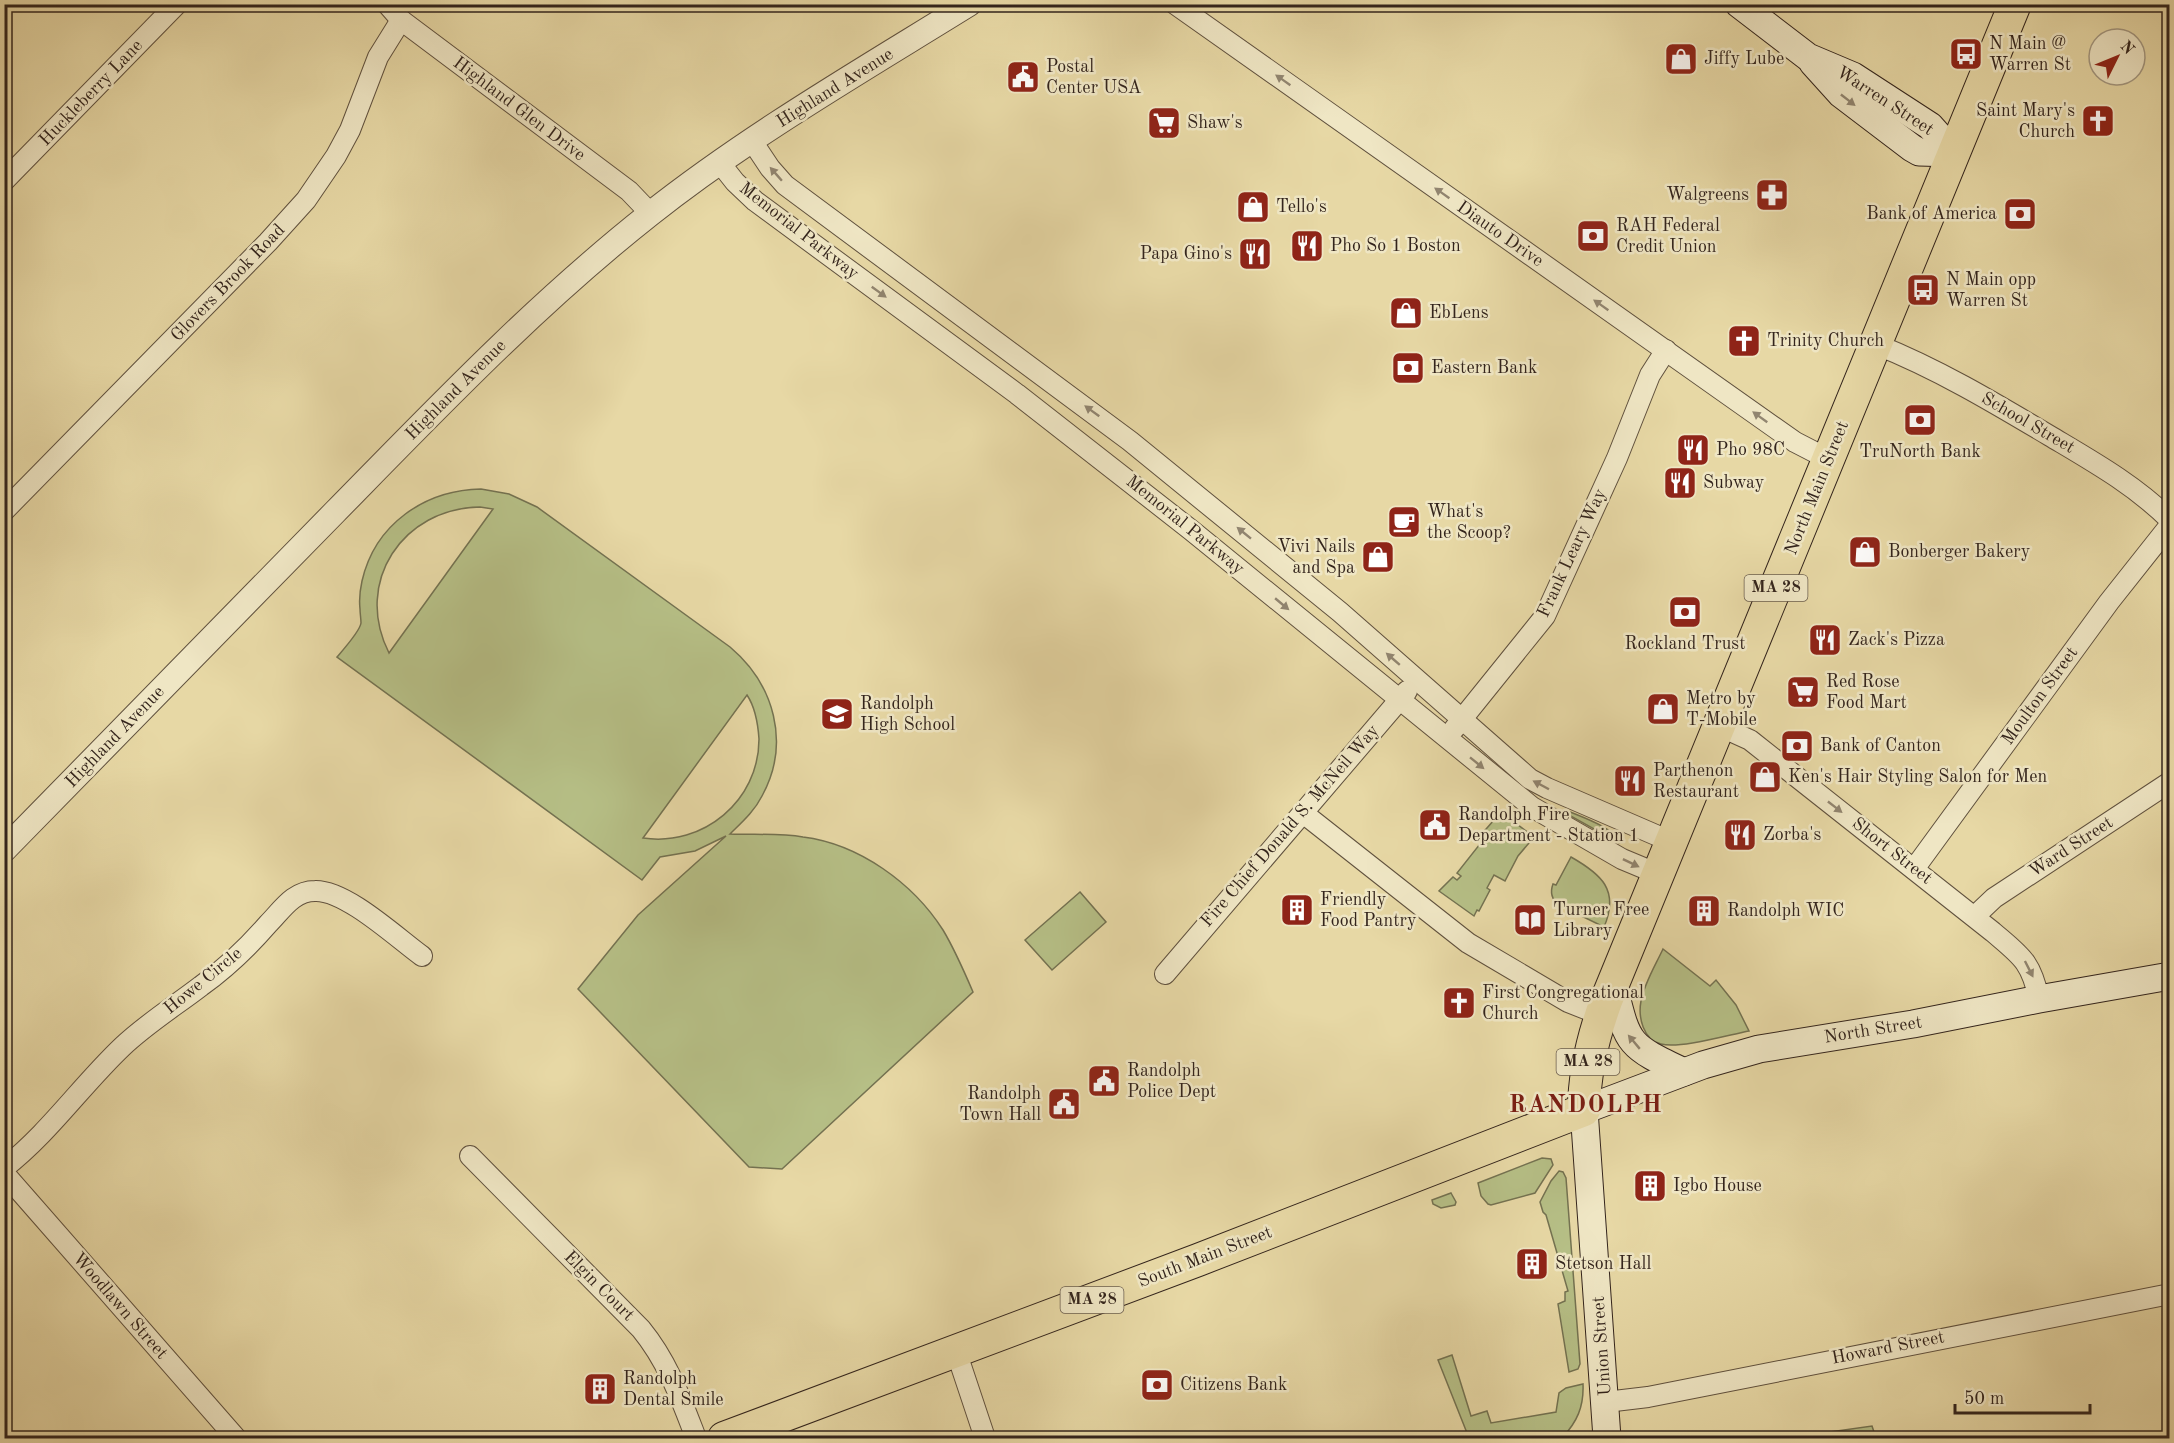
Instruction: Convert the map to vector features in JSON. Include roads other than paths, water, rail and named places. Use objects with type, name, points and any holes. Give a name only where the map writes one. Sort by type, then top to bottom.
[{"type":"main road","name":"Warren Street","points":[[1739,4],[1808,57],[1826,80],[1841,94],[1912,148],[1919,152],[1954,153]]},
{"type":"main road","name":"North Main Street","points":[[1584,1110],[1586,1073],[1593,1041],[1613,984],[2015,4]]},
{"type":"main road","name":"North Street","points":[[1584,1110],[1715,1061],[1779,1045],[1913,1024],[2169,976]]},
{"type":"main road","points":[[1613,984],[1626,1031],[1636,1046],[1650,1056],[1684,1072]]},
{"type":"main road","name":"South Main Street","points":[[724,1438],[1217,1253],[1584,1110]]},
{"type":"main road","name":"Union Street","points":[[1584,1110],[1607,1438]]},
{"type":"street","name":"Huckleberry Lane","points":[[4,181],[177,4]]},
{"type":"street","name":"Highland Glen Drive","points":[[387,4],[401,20],[629,191],[651,214]]},
{"type":"street","name":"Highland Avenue","points":[[4,850],[467,378],[566,284],[651,214],[720,163],[969,4]]},
{"type":"street","name":"Diauto Drive","points":[[1175,4],[1795,442],[1828,459]]},
{"type":"street","name":"Glovers Brook Road","points":[[4,511],[252,259],[306,200],[327,171],[343,143],[378,57],[401,20]]},
{"type":"street","name":"Memorial Parkway","points":[[752,141],[770,168],[785,185],[1117,430],[1340,612],[1536,783],[1672,842]]},
{"type":"street","name":"Memorial Parkway","points":[[720,163],[735,182],[755,201],[1017,394],[1191,530],[1538,811],[1622,859],[1658,874]]},
{"type":"street","name":"School Street","points":[[1875,344],[1936,371],[2066,445],[2133,488],[2169,520]]},
{"type":"street","name":"Frank Leary Way","points":[[1446,738],[1545,616],[1617,458],[1650,375],[1666,350]]},
{"type":"street","name":"Moulton Street","points":[[1914,869],[2109,602],[2169,525]]},
{"type":"street","name":"Fire Chief Donald S. McNeil Way","points":[[1165,974],[1416,679]]},
{"type":"street","name":"Short Street","points":[[1719,726],[1750,740],[1975,916],[2026,961],[2035,981],[2039,999]]},
{"type":"street","name":"Ward Street","points":[[1975,916],[1994,897],[2169,782]]},
{"type":"street","points":[[1302,813],[1468,943],[1568,1002],[1601,1015]]},
{"type":"street","name":"Howe Circle","points":[[4,1170],[35,1143],[122,1047],[226,966],[286,904],[299,894],[314,891],[338,896],[422,956]]},
{"type":"street","name":"Elgin Court","points":[[470,1156],[641,1329],[668,1368],[696,1438]]},
{"type":"street","name":"Woodlawn Street","points":[[4,1170],[237,1438]]},
{"type":"street","name":"Howard Street","points":[[1606,1402],[1648,1396],[2169,1294]]},
{"type":"street","points":[[956,1351],[985,1438]]},
{"type":"place","name":"N Main @ Warren St","points":[[1966,54]]},
{"type":"place","name":"Jiffy Lube","points":[[1681,59]]},
{"type":"place","name":"Postal Center USA","points":[[1023,77]]},
{"type":"place","name":"Saint Mary's Church","points":[[2098,121]]},
{"type":"place","name":"Shaw's","points":[[1164,123]]},
{"type":"place","name":"Walgreens","points":[[1772,195]]},
{"type":"place","name":"Tello's","points":[[1253,207]]},
{"type":"place","name":"Bank of America","points":[[2020,214]]},
{"type":"place","name":"RAH Federal Credit Union","points":[[1593,236]]},
{"type":"place","name":"Pho So 1 Boston","points":[[1307,246]]},
{"type":"place","name":"Papa Gino's","points":[[1255,254]]},
{"type":"place","name":"N Main opp Warren St","points":[[1923,290]]},
{"type":"place","name":"EbLens","points":[[1406,313]]},
{"type":"place","name":"Trinity Church","points":[[1744,341]]},
{"type":"place","name":"Eastern Bank","points":[[1408,368]]},
{"type":"place","name":"TruNorth Bank","points":[[1920,420]]},
{"type":"place","name":"Pho 98C","points":[[1693,450]]},
{"type":"place","name":"Subway","points":[[1680,483]]},
{"type":"place","name":"What's the Scoop?","points":[[1404,522]]},
{"type":"place","name":"Bonberger Bakery","points":[[1865,552]]},
{"type":"place","name":"Vivi Nails and Spa","points":[[1378,557]]},
{"type":"place","name":"Rockland Trust","points":[[1685,612]]},
{"type":"place","name":"Zack's Pizza","points":[[1825,640]]},
{"type":"place","name":"Red Rose Food Mart","points":[[1803,692]]},
{"type":"place","name":"Metro by T-Mobile","points":[[1663,709]]},
{"type":"place","name":"Randolph High School","points":[[837,714]]},
{"type":"place","name":"Bank of Canton","points":[[1797,746]]},
{"type":"place","name":"Ken's Hair Styling Salon for Men","points":[[1765,777]]},
{"type":"place","name":"Parthenon Restaurant","points":[[1630,781]]},
{"type":"place","name":"Randolph Fire Department - Station 1","points":[[1435,825]]},
{"type":"place","name":"Zorba's","points":[[1740,835]]},
{"type":"place","name":"Friendly Food Pantry","points":[[1297,910]]},
{"type":"place","name":"Randolph WIC","points":[[1704,911]]},
{"type":"place","name":"Turner Free Library","points":[[1530,920]]},
{"type":"place","name":"First Congregational Church","points":[[1459,1003]]},
{"type":"place","name":"Randolph Police Dept","points":[[1104,1081]]},
{"type":"place","name":"Randolph Town Hall","points":[[1064,1104]]},
{"type":"place","name":"Igbo House","points":[[1650,1186]]},
{"type":"place","name":"Stetson Hall","points":[[1532,1264]]},
{"type":"place","name":"Citizens Bank","points":[[1157,1385]]},
{"type":"place","name":"Randolph Dental Smile","points":[[600,1389]]},
{"type":"district","name":"RANDOLPH","points":[[1586,1106]]}]
